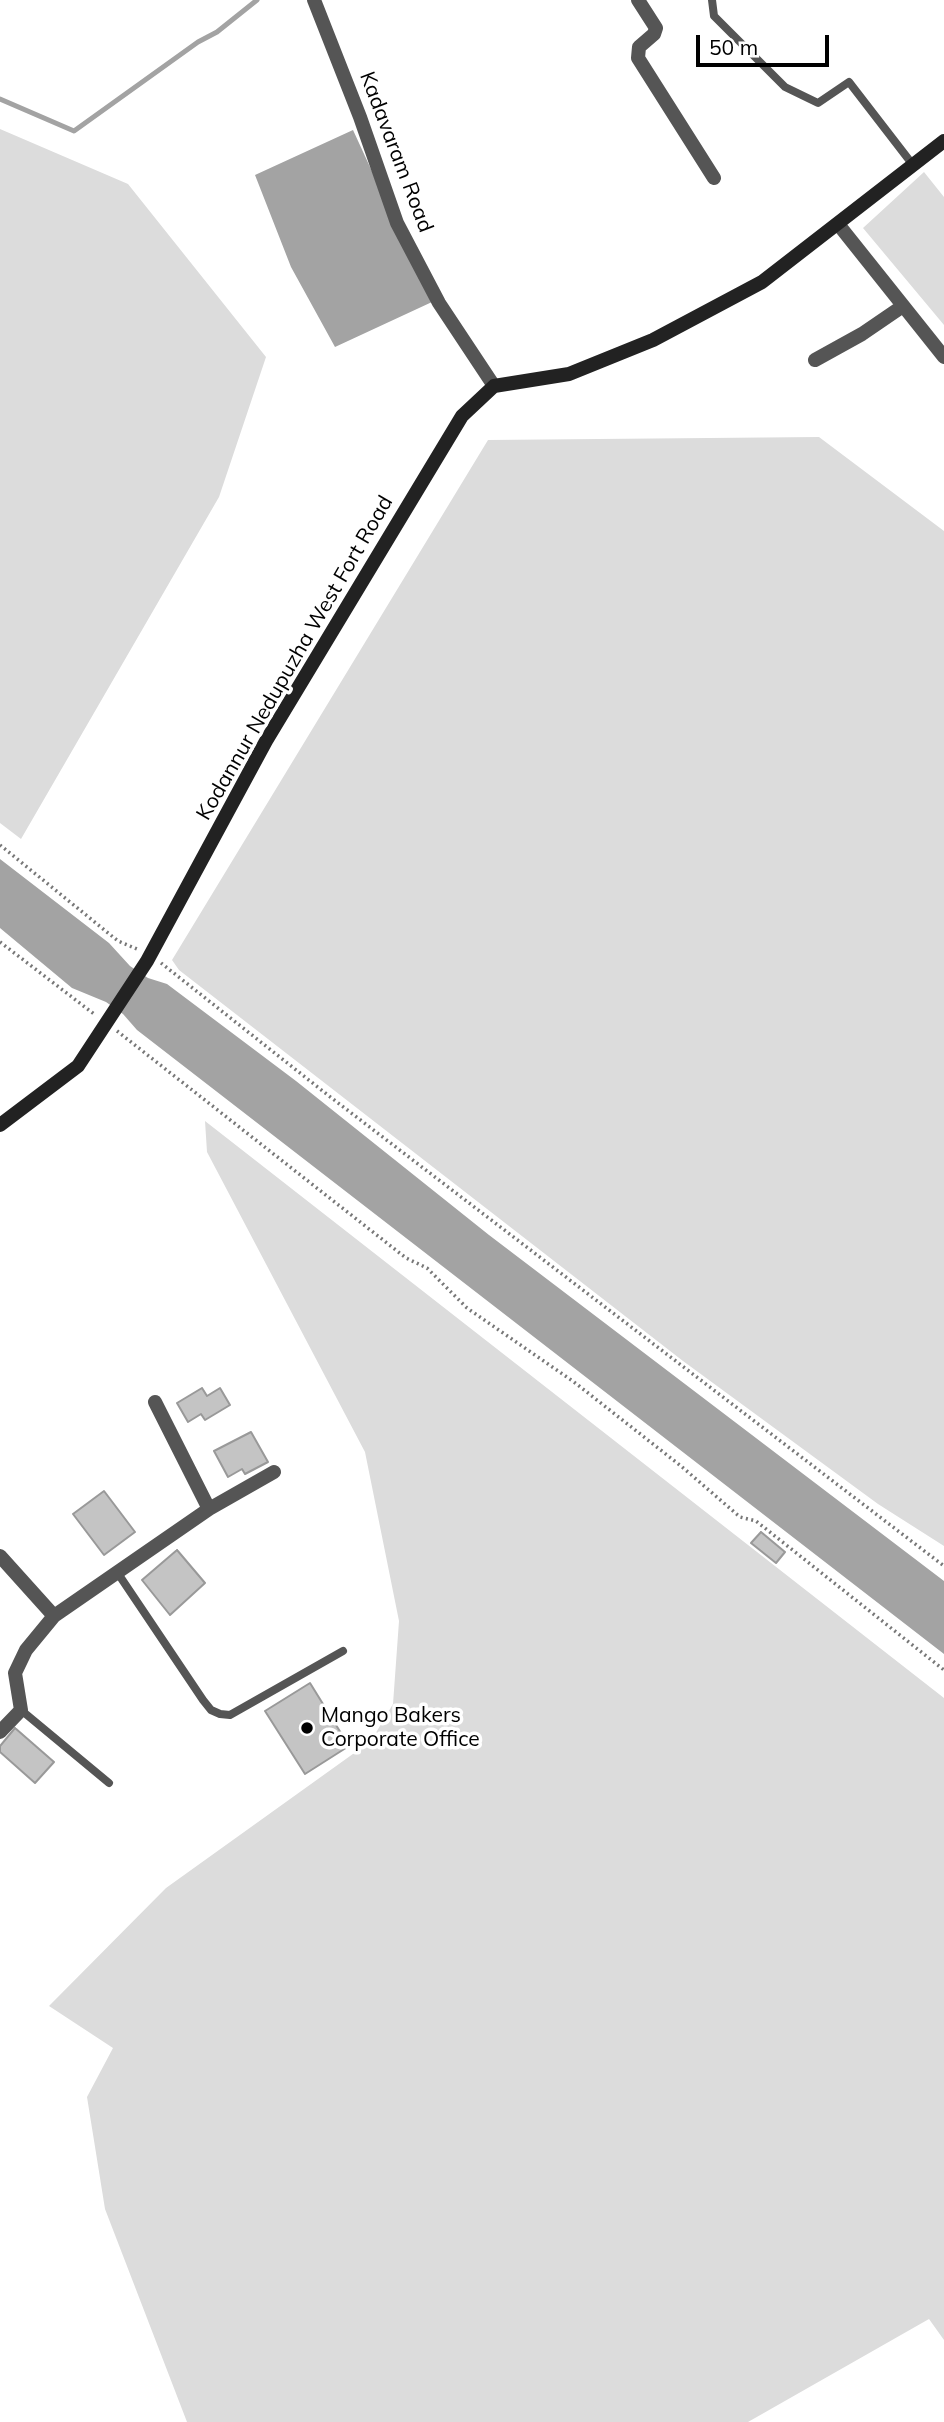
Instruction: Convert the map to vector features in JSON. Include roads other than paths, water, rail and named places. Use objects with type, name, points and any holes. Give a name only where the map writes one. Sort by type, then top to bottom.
[{"type":"main road","points":[[494,386],[569,374],[653,340],[762,282],[944,141]]},
{"type":"main road","name":"Kodannur Nedupuzha West Fort Road","points":[[0,1125],[78,1066],[148,958],[266,741],[462,416],[494,386]]},
{"type":"street","name":"Kadavaram Road","points":[[314,0],[360,117],[397,223],[439,303],[494,386]]},
{"type":"street","points":[[638,0],[656,28],[654,34],[639,47],[638,58],[713,178]]},
{"type":"street","points":[[838,224],[944,357]]},
{"type":"street","points":[[815,360],[862,334],[903,306]]},
{"type":"street","points":[[155,1402],[209,1509]]},
{"type":"street","points":[[0,1732],[21,1710],[15,1673],[26,1650],[54,1616],[209,1509],[274,1472]]},
{"type":"street","points":[[0,1556],[54,1616]]},
{"type":"lane","points":[[712,0],[714,16],[785,87],[818,103],[849,82],[913,165]]},
{"type":"lane","points":[[117,1572],[203,1700],[220,1714],[230,1714],[343,1651]]},
{"type":"lane","points":[[21,1710],[109,1783]]},
{"type":"waterway","points":[[0,99],[74,131],[198,42],[217,32],[257,0]]},
{"type":"place","name":"Mango Bakers Corporate Office","points":[[307,1728]]}]
